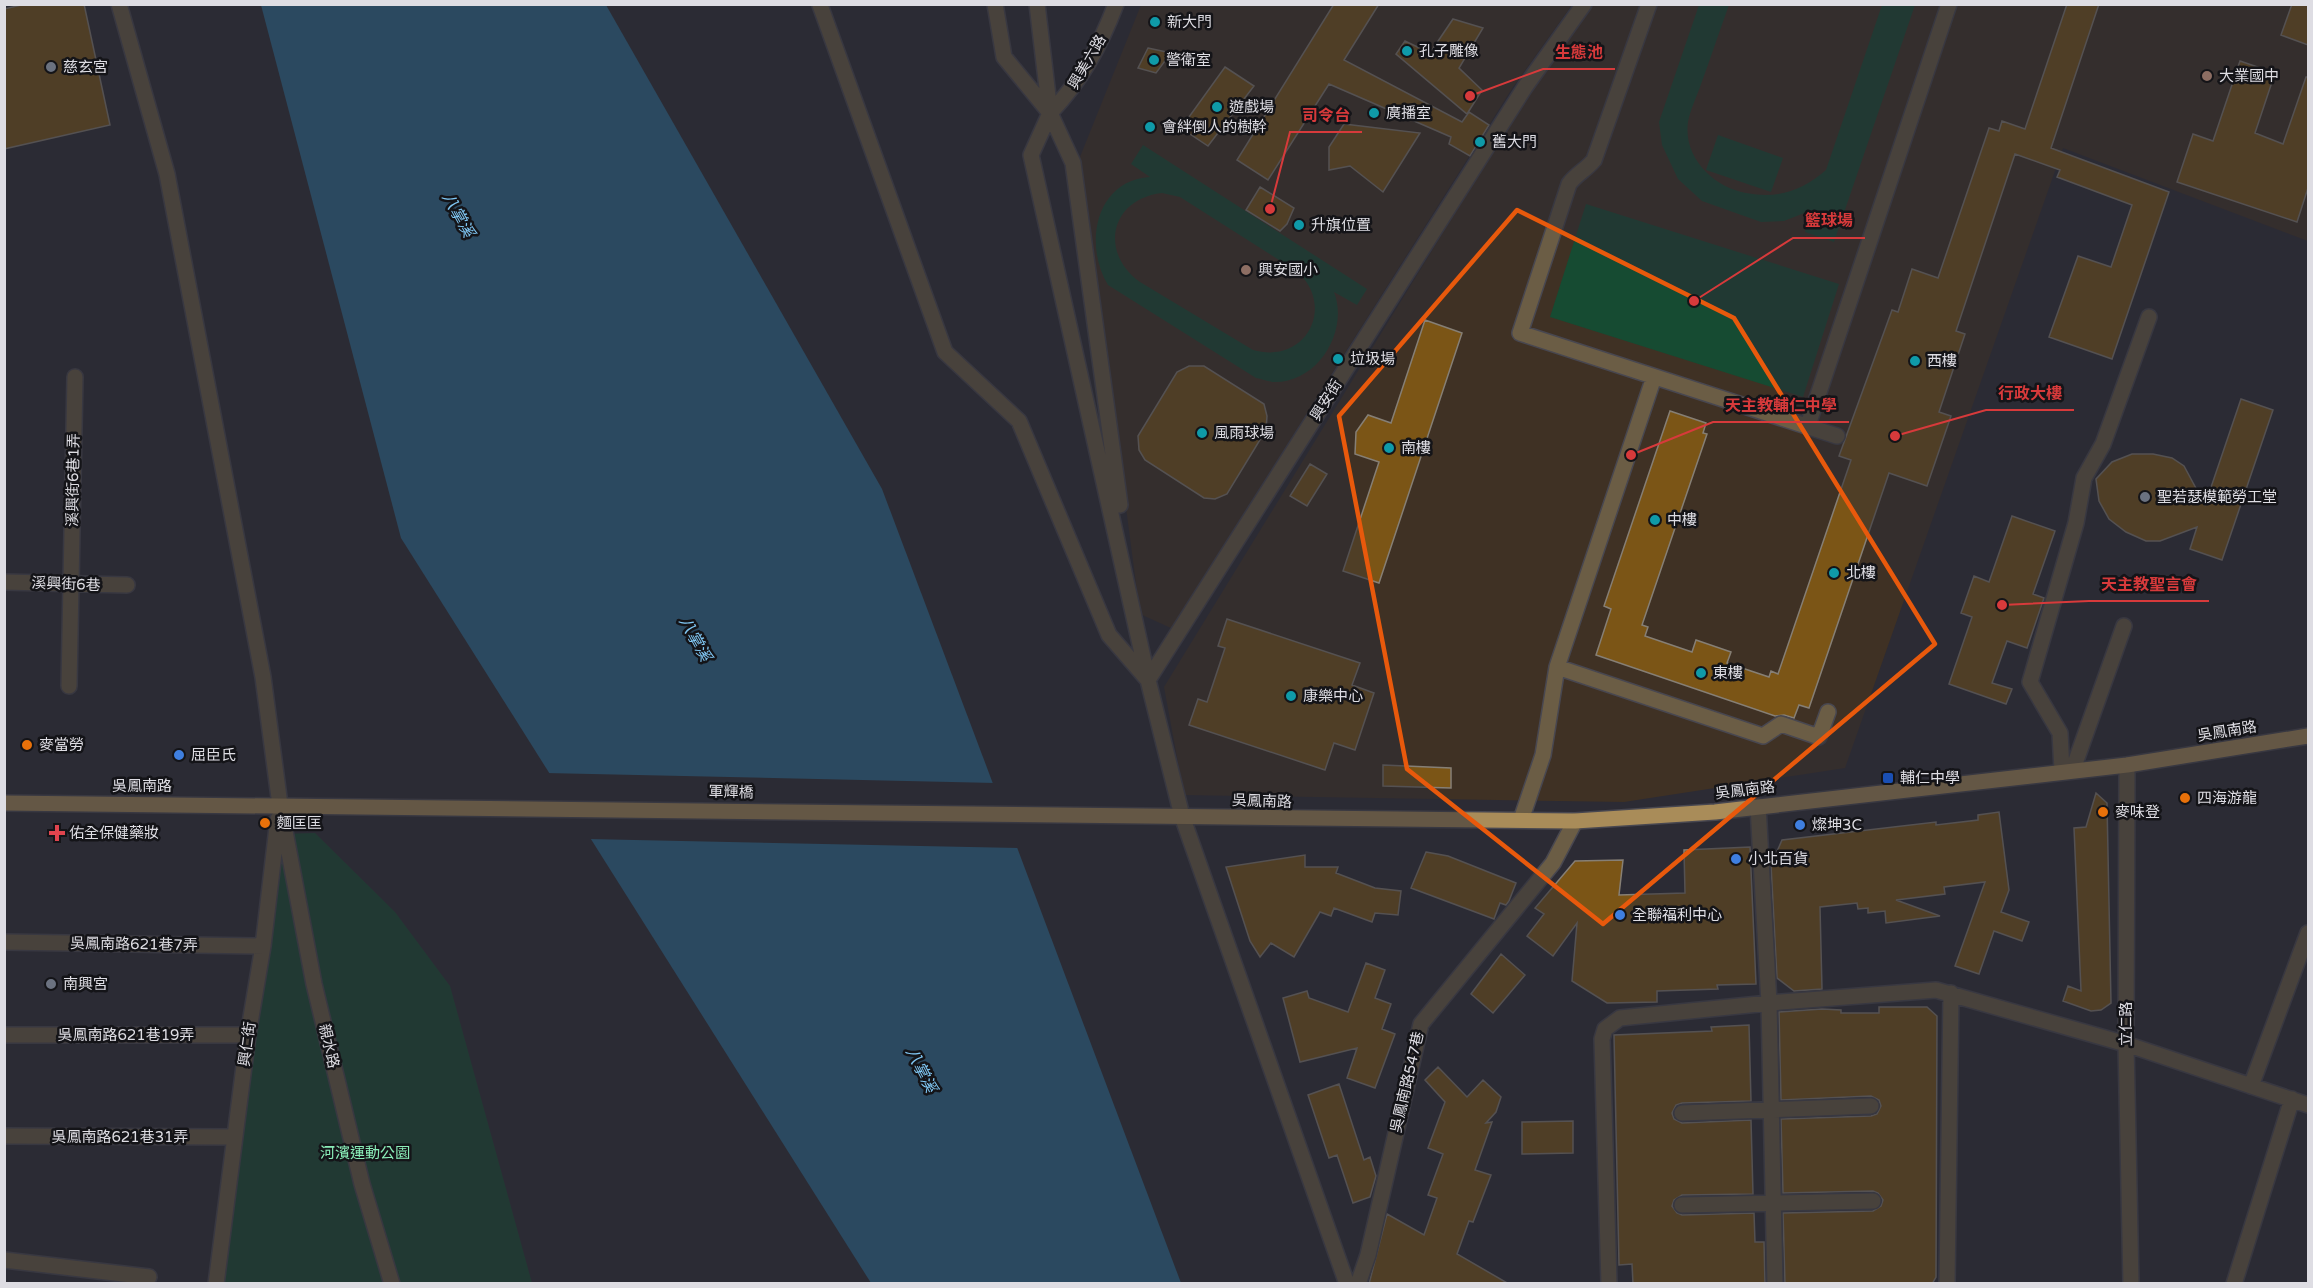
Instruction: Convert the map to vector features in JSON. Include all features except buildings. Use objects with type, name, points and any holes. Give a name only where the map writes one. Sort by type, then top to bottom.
[{"type":"main road","name":"吳鳳南路","points":[[1182,816],[1294,820],[1575,821],[1660,817],[2127,765],[2308,736]]},
{"type":"main road","name":"吳鳳南路","points":[[4,803],[280,805]]},
{"type":"main road","name":"軍輝橋","points":[[280,805],[1182,816]]},
{"type":"street","points":[[119,4],[167,174],[263,677],[280,805]]},
{"type":"street","points":[[995,4],[1004,57],[1050,113],[1073,163],[1133,603]]},
{"type":"street","points":[[1037,4],[1050,113],[1031,155],[1133,603],[1148,680],[1182,816],[1347,1284]]},
{"type":"street","name":"興美六路","points":[[1050,113],[1068,94],[1100,45],[1116,4]]},
{"type":"street","name":"興安街","points":[[1148,680],[1525,87],[1584,4]]},
{"type":"street","points":[[1649,4],[1594,160],[1586,170],[1575,175],[1569,184],[1520,333],[1837,436]]},
{"type":"street","points":[[1808,425],[1949,4]]},
{"type":"street","points":[[820,5],[945,352],[1019,421],[1108,635],[1148,680]]},
{"type":"street","points":[[2068,770],[2060,733],[2030,682],[2076,523],[2084,478],[2103,444],[2149,317]]},
{"type":"street","name":"溪興街6巷1弄","points":[[69,686],[75,377]]},
{"type":"street","points":[[1521,820],[1543,755],[1557,667],[1654,377]]},
{"type":"street","name":"溪興街6巷","points":[[4,582],[127,585]]},
{"type":"street","points":[[2068,770],[2124,626]]},
{"type":"street","points":[[1557,667],[1763,736],[1781,724],[1819,737],[1828,712]]},
{"type":"street","name":"立仁路","points":[[2127,765],[2126,1044],[2131,1284]]},
{"type":"street","name":"興仁街","points":[[216,1284],[248,1035],[263,946],[280,805]]},
{"type":"street","name":"親水路","points":[[280,805],[314,984],[362,1184],[392,1284]]},
{"type":"street","points":[[1758,806],[1769,1003],[1775,1284]]},
{"type":"street","name":"吳鳳南路547巷","points":[[1358,1284],[1368,1255],[1421,1024],[1553,863],[1575,821]]},
{"type":"street","points":[[2251,1086],[2308,933]]},
{"type":"street","name":"吳鳳南路621巷7弄","points":[[4,942],[263,946]]},
{"type":"street","points":[[1609,1284],[1602,1039],[1605,1029],[1620,1018],[1936,990],[2126,1044],[2308,1105]]},
{"type":"street","points":[[1947,1284],[1951,993]]},
{"type":"street","name":"吳鳳南路621巷19弄","points":[[4,1035],[248,1035]]},
{"type":"street","points":[[2234,1284],[2292,1100]]},
{"type":"street","points":[[1682,1113],[1870,1106]]},
{"type":"street","name":"吳鳳南路621巷31弄","points":[[4,1136],[235,1137]]},
{"type":"street","points":[[1682,1205],[1773,1201],[1873,1201]]},
{"type":"street","points":[[4,1260],[149,1277]]},
{"type":"highlighted area","points":[[1517,210],[1734,318],[1935,644],[1603,924],[1407,769],[1339,416]]},
{"type":"shaded area","name":"興安國小","points":[[1141,5],[1572,5],[1513,87],[1171,628],[1140,614],[1080,157]]},
{"type":"shaded area","points":[[1592,5],[2308,5],[2308,241],[2063,148],[1845,768],[1624,802],[1184,795],[1164,687],[1522,104]]},
{"type":"green space","points":[[1699,5],[1729,5],[1689,118],[1690,147],[1703,169],[1723,184],[1746,193],[1769,195],[1799,188],[1826,170],[1882,5],[1915,5],[1834,242],[1805,232],[1812,210],[1784,221],[1761,222],[1702,201],[1678,179],[1662,145],[1659,122]]},
{"type":"green space","points":[[1718,135],[1783,158],[1771,192],[1706,170]]},
{"type":"green space","points":[[1143,145],[1367,289],[1357,305],[1334,292],[1338,307],[1334,337],[1317,364],[1291,380],[1270,382],[1256,378],[1108,285],[1100,269],[1096,251],[1099,217],[1106,202],[1117,189],[1132,181],[1150,177],[1131,164]],"holes":[[[1162,193],[1180,197],[1298,272],[1309,286],[1314,301],[1314,316],[1309,330],[1300,341],[1287,349],[1271,352],[1253,350],[1140,282],[1127,270],[1119,257],[1115,243],[1116,229],[1121,216],[1131,205],[1144,197]]]},
{"type":"green space","points":[[1586,204],[1839,284],[1803,397],[1550,317]]},
{"type":"green space","name":"河濱運動公園","points":[[315,833],[395,912],[450,986],[532,1283],[220,1284],[281,834]]},
{"type":"water","name":"八掌溪","points":[[261,5],[606,5],[882,489],[1181,1283],[871,1283],[401,538]]},
{"type":"pier","points":[[546,773],[996,783],[1020,848],[587,839]]},
{"type":"place","name":"新大門","points":[[1155,22]]},
{"type":"place","name":"孔子雕像","points":[[1407,51]]},
{"type":"place","name":"警衛室","points":[[1154,60]]},
{"type":"place","name":"慈玄宮","points":[[51,67]]},
{"type":"place","name":"大業國中","points":[[2207,76]]},
{"type":"place","name":"生態池","points":[[1470,96]]},
{"type":"place","name":"遊戲場","points":[[1217,107]]},
{"type":"place","name":"廣播室","points":[[1374,113]]},
{"type":"place","name":"會絆倒人的樹幹","points":[[1150,127]]},
{"type":"place","name":"舊大門","points":[[1480,142]]},
{"type":"place","name":"司令台","points":[[1270,209]]},
{"type":"place","name":"升旗位置","points":[[1299,225]]},
{"type":"place","name":"興安國小","points":[[1246,270]]},
{"type":"place","name":"籃球場","points":[[1694,301]]},
{"type":"place","name":"垃圾場","points":[[1338,359]]},
{"type":"place","name":"西樓","points":[[1915,361]]},
{"type":"place","name":"風雨球場","points":[[1202,433]]},
{"type":"place","name":"行政大樓","points":[[1895,436]]},
{"type":"place","name":"南樓","points":[[1389,448]]},
{"type":"place","name":"天主教輔仁中學","points":[[1631,455]]},
{"type":"place","name":"聖若瑟模範勞工堂","points":[[2145,497]]},
{"type":"place","name":"中樓","points":[[1655,520]]},
{"type":"place","name":"北樓","points":[[1834,573]]},
{"type":"place","name":"天主教聖言會","points":[[2002,605]]},
{"type":"place","name":"東樓","points":[[1701,673]]},
{"type":"place","name":"康樂中心","points":[[1291,696]]},
{"type":"place","name":"麥當勞","points":[[27,745]]},
{"type":"place","name":"屈臣氏","points":[[179,755]]},
{"type":"place","name":"輔仁中學","points":[[1888,778]]},
{"type":"place","name":"四海游龍","points":[[2185,798]]},
{"type":"place","name":"麥味登","points":[[2103,812]]},
{"type":"place","name":"麵匡匡","points":[[265,823]]},
{"type":"place","name":"燦坤3C","points":[[1800,825]]},
{"type":"place","name":"佑全保健藥妝","points":[[57,833]]},
{"type":"place","name":"小北百貨","points":[[1736,859]]},
{"type":"place","name":"全聯福利中心","points":[[1620,915]]},
{"type":"place","name":"南興宮","points":[[51,984]]}]
